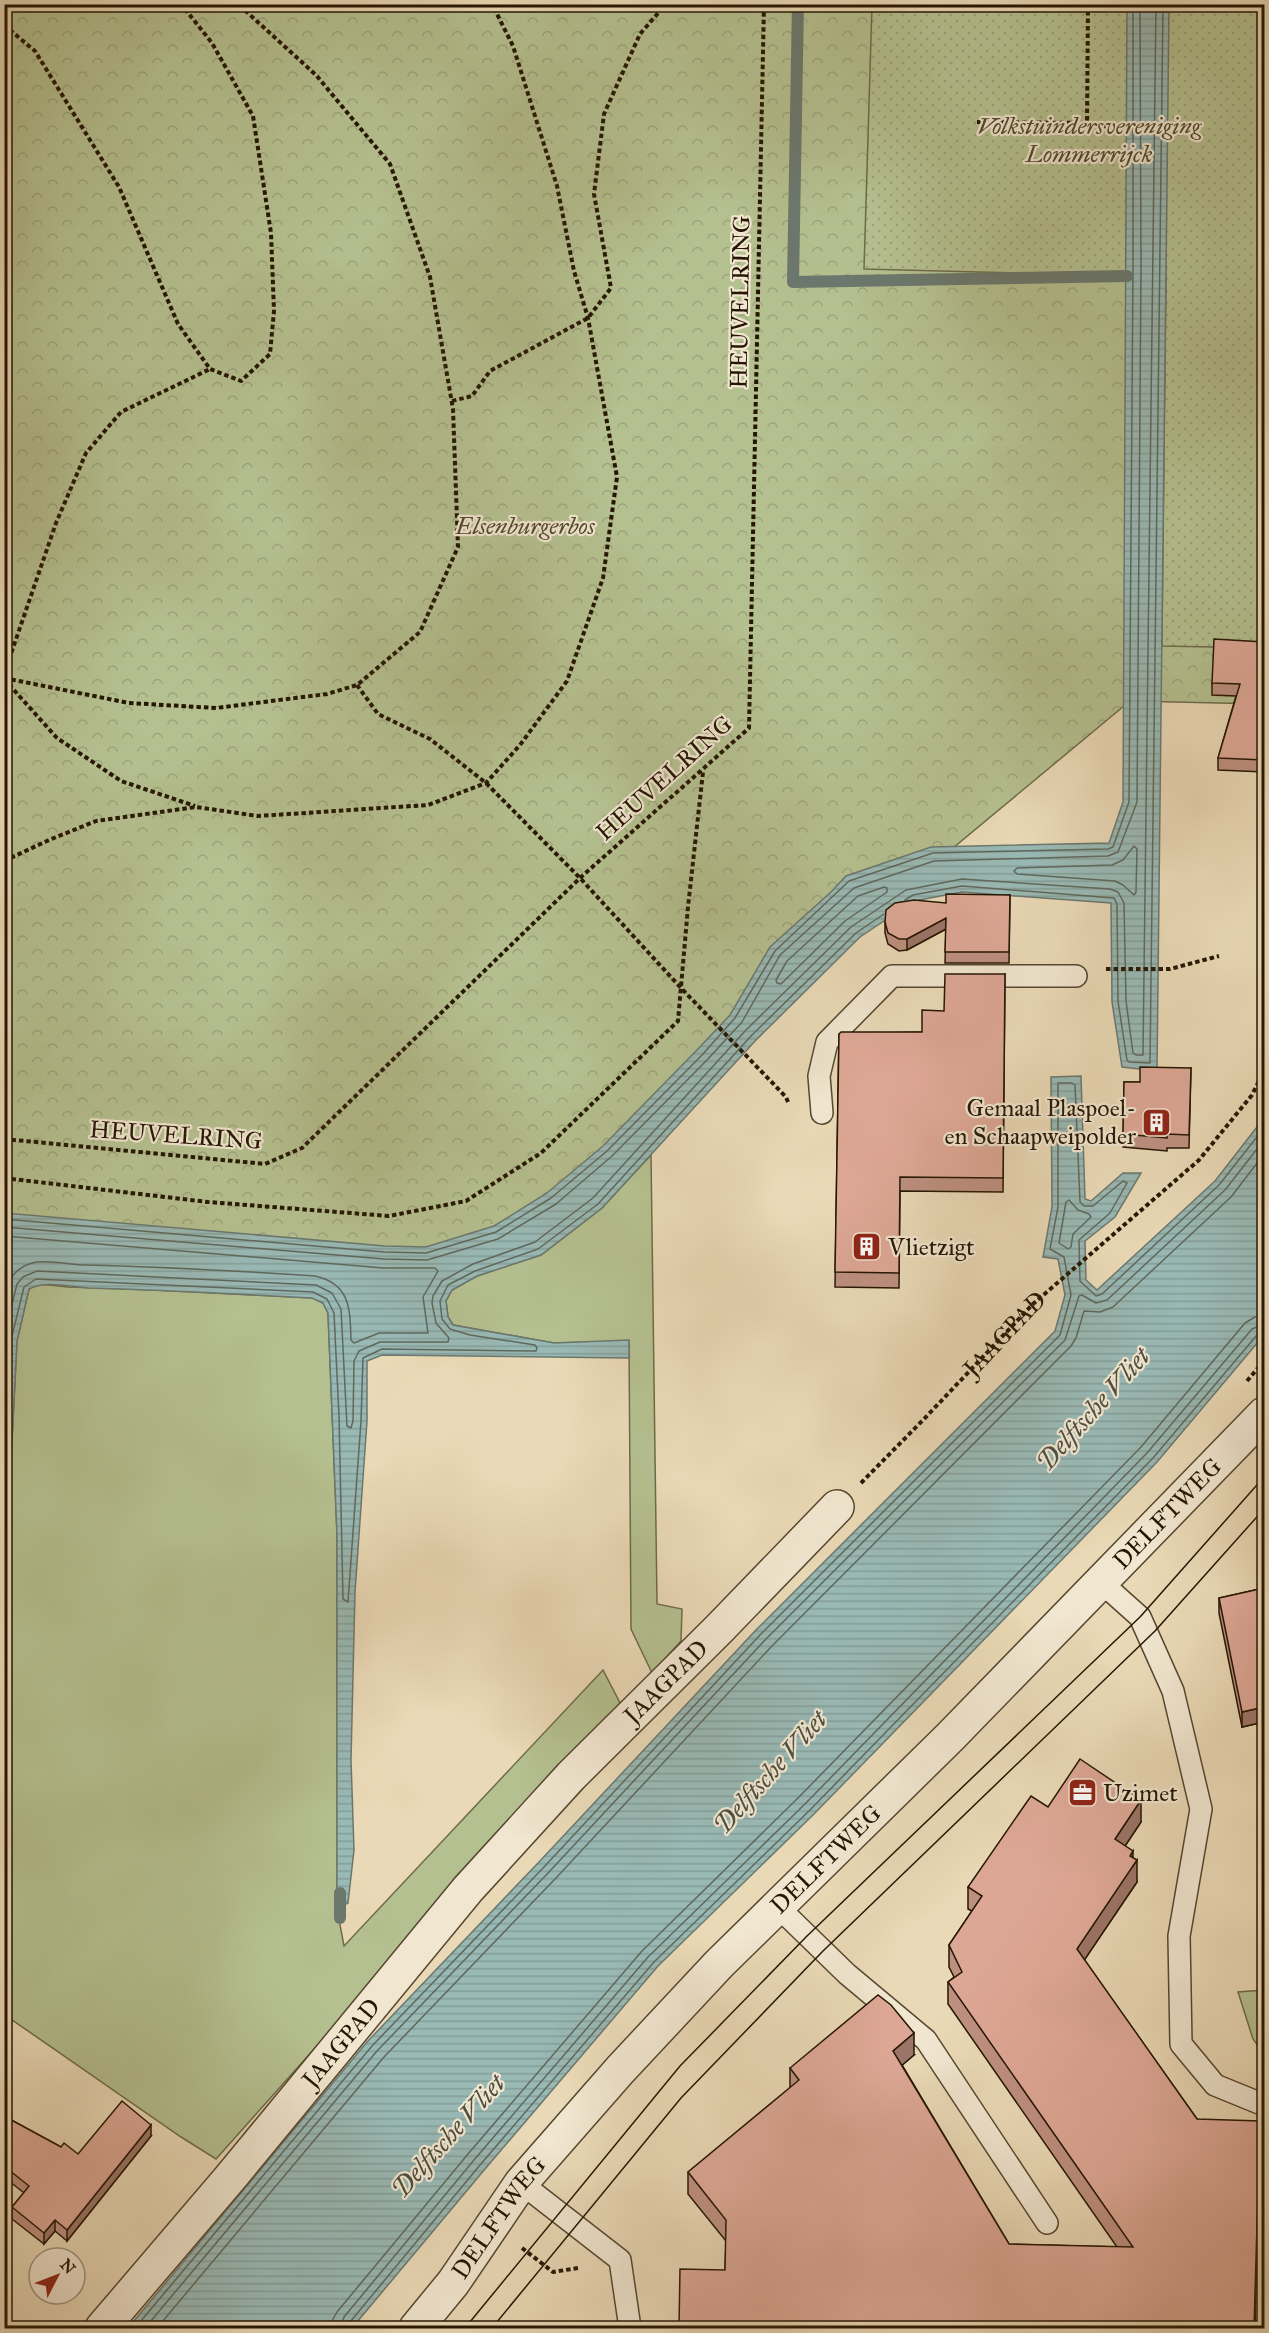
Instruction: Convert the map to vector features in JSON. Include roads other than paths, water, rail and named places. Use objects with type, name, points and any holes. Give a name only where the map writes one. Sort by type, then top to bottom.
[{"type":"street","name":"DELFTWEG","points":[[416,2328],[453,2283],[521,2183],[620,2070],[719,1964],[950,1737],[1264,1414]]},
{"type":"street","name":"JAAGPAD","points":[[102,2328],[230,2178],[468,1889],[571,1776],[719,1629],[837,1507]]},
{"type":"lane","points":[[822,1113],[819,1076],[827,1042],[892,976],[1076,976]]},
{"type":"lane","points":[[1102,1583],[1140,1617],[1145,1627],[1173,1691],[1201,1809],[1179,1936],[1181,2044],[1215,2085],[1264,2105]]},
{"type":"lane","points":[[777,1906],[847,1974],[926,2040],[1047,2223]]},
{"type":"lane","points":[[521,2183],[620,2260],[630,2328]]},
{"type":"water","points":[[1127,5],[1169,5],[1157,1071],[1122,1067],[1112,1002],[1111,903],[962,892],[914,901],[860,937],[756,1040],[602,1208],[541,1255],[477,1276],[452,1290],[446,1301],[448,1317],[453,1325],[554,1343],[629,1340],[629,1358],[382,1355],[367,1361],[367,1421],[355,1592],[351,1760],[354,1850],[348,1903],[337,1909],[337,1535],[328,1313],[323,1303],[312,1298],[88,1288],[50,1284],[29,1289],[17,1341],[5,1580],[5,1213],[385,1246],[426,1247],[494,1226],[547,1193],[603,1146],[730,1015],[770,947],[846,876],[931,847],[1109,843],[1123,802]]},
{"type":"water","name":"Delftsche Vliet","points":[[1081,1076],[1085,1199],[1091,1201],[1123,1173],[1141,1173],[1115,1217],[1085,1241],[1086,1280],[1097,1290],[1215,1181],[1264,1118],[1264,1335],[1157,1462],[814,1814],[658,1966],[352,2328],[128,2328],[367,2042],[755,1631],[1055,1331],[1065,1295],[1058,1259],[1043,1257],[1052,1207],[1051,1077]]},
{"type":"waterway","points":[[798,4],[793,282],[1127,276]]},
{"type":"waterway","points":[[340,1893],[340,1918]]},
{"type":"tram line","points":[[465,2328],[680,2066],[807,1936],[1140,1617],[1264,1477]]},
{"type":"tram line","points":[[492,2328],[681,2098],[823,1951],[1155,1631],[1264,1509]]},
{"type":"place","name":"Gemaal Plaspoel- en Schaapweipolder","points":[[1157,1122]]},
{"type":"place","name":"Vlietzigt","points":[[867,1247]]},
{"type":"place","name":"Uzimet","points":[[1082,1793]]},
{"type":"park label","name":"Volkstuindersvereniging Lommerrijck","points":[[1089,140]]},
{"type":"park label","name":"Elsenburgerbos","points":[[525,526]]}]
